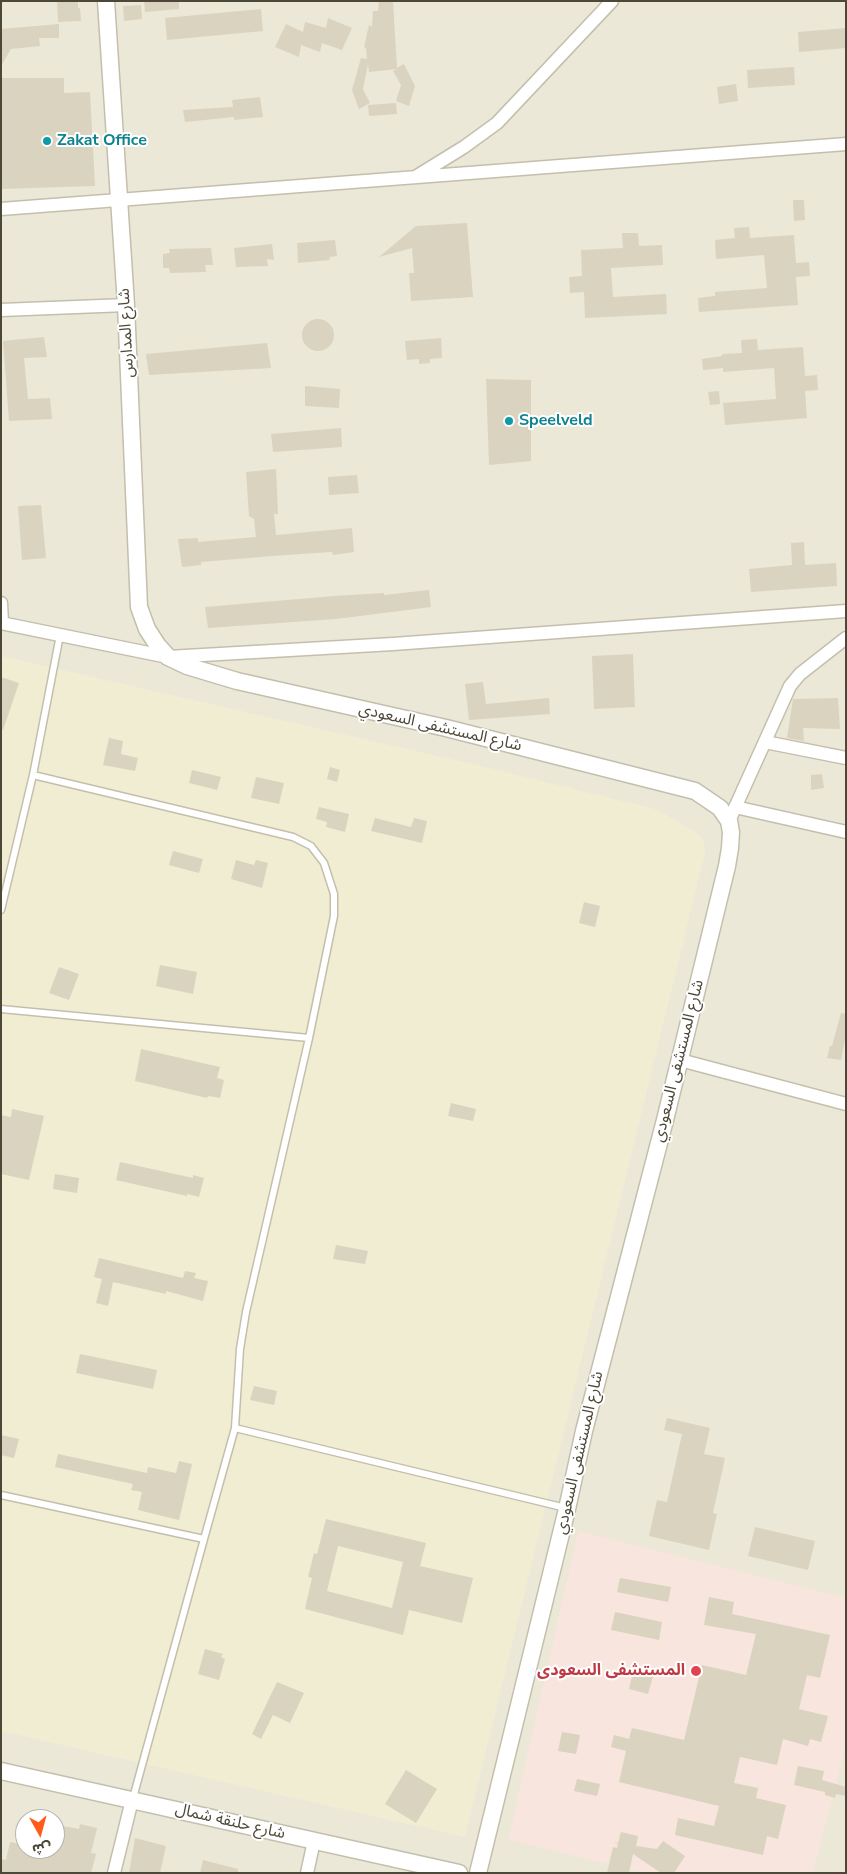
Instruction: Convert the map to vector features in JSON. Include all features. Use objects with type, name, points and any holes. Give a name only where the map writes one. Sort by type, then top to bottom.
[{"type":"street","name":"شارع المدارس","points":[[106,1],[126,305],[140,607],[147,629],[168,657]]},
{"type":"street","points":[[415,177],[464,147],[497,123],[612,1]]},
{"type":"street","points":[[1,209],[846,144]]},
{"type":"street","points":[[1,310],[126,305]]},
{"type":"street","points":[[1,603],[2,623],[168,657],[393,644],[846,611]]},
{"type":"street","points":[[846,638],[800,674],[790,686],[732,814],[846,832]]},
{"type":"street","name":"شارع المستشفى السعودي","points":[[168,657],[187,666],[237,681],[446,728],[695,791],[732,814],[727,866],[680,1060],[584,1431],[567,1509],[478,1873]]},
{"type":"street","points":[[764,742],[846,758]]},
{"type":"street","points":[[680,1060],[846,1104]]},
{"type":"street","name":"شارع حلنقة شمال","points":[[1,1771],[460,1873]]},
{"type":"street","points":[[114,1873],[132,1800]]},
{"type":"street","points":[[307,1873],[314,1841]]},
{"type":"lane","points":[[1,910],[33,775],[60,635]]},
{"type":"lane","points":[[33,775],[293,836],[311,846],[324,863],[334,894],[334,916],[309,1038],[246,1312],[240,1350],[236,1428],[132,1800]]},
{"type":"lane","points":[[1,1008],[309,1038]]},
{"type":"lane","points":[[236,1428],[567,1509]]},
{"type":"lane","points":[[1,1495],[204,1539]]},
{"type":"shaded area","points":[[1,1],[846,1],[846,1873],[1,1873]]},
{"type":"shaded area","points":[[1,656],[477,765],[658,810],[695,832],[704,841],[705,852],[465,1837],[1,1731]]},
{"type":"shaded area","name":"المستشفى السعودى","points":[[578,1531],[846,1598],[846,1745],[813,1873],[645,1873],[508,1840]]},
{"type":"building","points":[[57,1],[78,1],[81,21],[58,22]]},
{"type":"building","points":[[144,1],[179,1],[179,9],[145,12]]},
{"type":"building","points":[[379,1],[393,1],[397,68],[404,64],[415,86],[409,106],[396,101],[401,85],[393,71],[397,69],[369,72],[368,64],[363,89],[370,103],[359,109],[352,90],[361,58],[367,59],[366,48],[364,47],[369,25],[372,27],[373,11],[378,11]]},
{"type":"building","points":[[141,5],[142,19],[124,21],[123,6]]},
{"type":"building","points":[[261,9],[263,31],[167,40],[165,18]]},
{"type":"building","points":[[328,18],[352,28],[342,50],[322,43],[320,52],[301,45],[299,57],[275,47],[286,24],[303,32],[305,22],[326,28]]},
{"type":"building","points":[[59,24],[59,38],[39,38],[40,46],[11,49],[1,66],[1,29]]},
{"type":"building","points":[[846,28],[846,48],[799,52],[798,32]]},
{"type":"building","points":[[794,67],[795,85],[748,88],[747,70]]},
{"type":"building","name":"Zakat Office","points":[[1,78],[64,78],[64,93],[90,92],[95,186],[1,189]]},
{"type":"building","points":[[736,84],[738,101],[719,104],[717,87]]},
{"type":"building","points":[[260,97],[263,117],[234,120],[234,117],[185,122],[183,110],[233,107],[232,100]]},
{"type":"building","points":[[396,103],[397,114],[369,116],[368,105]]},
{"type":"building","points":[[793,200],[804,200],[805,220],[794,221]]},
{"type":"building","points":[[467,223],[473,297],[411,301],[409,273],[414,273],[412,248],[379,257],[416,226]]},
{"type":"building","points":[[749,227],[750,238],[794,235],[796,263],[809,262],[810,276],[796,277],[798,305],[699,312],[698,298],[715,296],[715,292],[767,288],[764,255],[716,259],[715,240],[735,238],[734,228]]},
{"type":"building","points":[[622,233],[638,233],[639,246],[662,245],[663,265],[611,268],[613,297],[666,294],[667,314],[585,318],[584,292],[570,293],[569,277],[582,276],[581,250],[623,248]]},
{"type":"building","points":[[335,240],[337,256],[329,257],[330,260],[298,263],[297,243]]},
{"type":"building","points":[[272,244],[274,260],[267,259],[268,266],[236,267],[234,248]]},
{"type":"building","points":[[211,248],[213,265],[205,265],[206,272],[170,273],[169,268],[163,268],[163,254],[170,253],[169,249]]},
{"type":"building","points":[[318,319],[329,324],[334,335],[329,346],[318,351],[307,346],[302,335],[307,324]]},
{"type":"building","points":[[44,337],[47,357],[24,358],[28,399],[50,398],[52,419],[9,421],[3,341]]},
{"type":"building","points":[[441,338],[442,358],[430,359],[430,363],[419,364],[419,359],[407,360],[405,341]]},
{"type":"building","points":[[757,339],[758,350],[803,347],[805,376],[817,375],[818,390],[805,391],[807,418],[725,425],[723,403],[776,399],[774,368],[723,372],[723,368],[703,370],[702,359],[722,356],[722,354],[742,353],[741,340]]},
{"type":"building","points":[[267,343],[271,368],[149,375],[146,354]]},
{"type":"building","name":"Speelveld","points":[[486,379],[531,380],[531,461],[489,465]]},
{"type":"building","points":[[305,386],[340,389],[339,408],[305,406]]},
{"type":"building","points":[[719,391],[720,404],[710,405],[708,392]]},
{"type":"building","points":[[341,428],[342,447],[273,452],[271,434]]},
{"type":"building","points":[[276,469],[278,514],[274,514],[276,535],[352,528],[354,552],[333,555],[332,552],[201,562],[201,565],[182,567],[178,539],[198,538],[198,542],[256,537],[254,519],[249,516],[246,472]]},
{"type":"building","points":[[357,475],[359,493],[329,495],[328,477]]},
{"type":"building","points":[[41,505],[46,558],[22,560],[18,506]]},
{"type":"building","points":[[804,542],[805,565],[836,563],[837,586],[751,592],[749,569],[792,565],[791,543]]},
{"type":"building","points":[[429,590],[431,607],[336,619],[208,628],[205,607],[334,596],[384,593],[384,595]]},
{"type":"building","points":[[633,654],[635,707],[594,709],[592,656]]},
{"type":"building","points":[[1,677],[19,683],[3,730],[1,729]]},
{"type":"building","points":[[483,682],[486,704],[549,698],[550,714],[469,720],[465,684]]},
{"type":"building","points":[[838,698],[840,729],[803,728],[804,741],[787,738],[793,699]]},
{"type":"building","points":[[109,738],[123,741],[121,754],[138,758],[135,771],[103,765]]},
{"type":"building","points":[[330,767],[340,770],[337,782],[327,779]]},
{"type":"building","points":[[192,770],[221,777],[217,790],[189,783]]},
{"type":"building","points":[[822,774],[824,788],[811,790],[811,775]]},
{"type":"building","points":[[256,777],[284,783],[279,804],[251,798]]},
{"type":"building","points":[[319,807],[349,814],[345,832],[326,827],[327,822],[316,819]]},
{"type":"building","points":[[375,818],[411,827],[414,818],[427,821],[422,843],[371,831]]},
{"type":"building","points":[[173,851],[203,859],[199,873],[169,865]]},
{"type":"building","points":[[236,860],[254,865],[256,860],[268,863],[262,888],[231,879]]},
{"type":"building","points":[[584,902],[600,906],[595,927],[579,923]]},
{"type":"building","points":[[160,965],[197,972],[193,994],[156,986]]},
{"type":"building","points":[[59,967],[79,974],[69,1000],[49,993]]},
{"type":"building","points":[[841,1013],[846,1014],[846,1035],[841,1060],[827,1058],[830,1046],[832,1046]]},
{"type":"building","points":[[141,1049],[220,1067],[217,1078],[224,1080],[220,1098],[208,1096],[207,1098],[135,1081]]},
{"type":"building","points":[[451,1103],[476,1109],[473,1121],[448,1116]]},
{"type":"building","points":[[12,1109],[44,1116],[29,1180],[1,1174],[1,1115],[11,1117]]},
{"type":"building","points":[[120,1162],[193,1178],[193,1175],[204,1178],[199,1197],[116,1180]]},
{"type":"building","points":[[55,1174],[79,1178],[77,1193],[53,1189]]},
{"type":"building","points":[[336,1245],[368,1251],[365,1264],[333,1259]]},
{"type":"building","points":[[99,1258],[183,1278],[185,1271],[196,1273],[194,1278],[208,1281],[203,1301],[166,1291],[166,1294],[113,1282],[108,1306],[96,1303],[102,1279],[94,1277]]},
{"type":"building","points":[[80,1354],[157,1370],[153,1389],[76,1373]]},
{"type":"building","points":[[254,1386],[277,1391],[274,1405],[250,1400]]},
{"type":"building","points":[[667,1418],[710,1428],[704,1454],[725,1458],[713,1513],[717,1514],[709,1550],[649,1536],[657,1500],[667,1502],[682,1434],[664,1430]]},
{"type":"building","points":[[1,1435],[19,1439],[14,1458],[1,1455]]},
{"type":"building","points":[[58,1454],[147,1473],[148,1467],[176,1473],[179,1461],[192,1464],[179,1520],[138,1510],[142,1492],[131,1490],[133,1484],[55,1467]]},
{"type":"building","points":[[326,1519],[426,1543],[420,1566],[473,1578],[462,1623],[409,1610],[403,1635],[305,1609],[312,1578],[308,1577],[314,1553],[317,1554]],"holes":[[[338,1546],[403,1562],[392,1608],[327,1591]]]},
{"type":"building","points":[[755,1527],[815,1541],[808,1570],[748,1556]]},
{"type":"building","points":[[620,1578],[671,1587],[668,1602],[617,1592]]},
{"type":"building","points":[[709,1597],[734,1602],[732,1614],[830,1635],[820,1678],[807,1675],[799,1709],[828,1716],[821,1742],[810,1739],[808,1746],[783,1739],[777,1765],[740,1757],[734,1783],[758,1788],[756,1798],[786,1805],[778,1839],[767,1836],[763,1855],[675,1835],[678,1818],[714,1826],[719,1806],[619,1782],[626,1751],[611,1747],[614,1735],[629,1739],[632,1728],[684,1740],[702,1665],[746,1675],[756,1634],[704,1625]]},
{"type":"building","points":[[615,1612],[662,1622],[659,1640],[611,1630]]},
{"type":"building","points":[[205,1649],[223,1654],[221,1657],[225,1659],[219,1680],[198,1674]]},
{"type":"building","points":[[634,1668],[654,1673],[648,1694],[629,1689]]},
{"type":"building","points":[[277,1682],[304,1693],[290,1723],[273,1715],[261,1739],[252,1734]]},
{"type":"building","points":[[562,1732],[580,1735],[576,1754],[558,1751]]},
{"type":"building","points":[[798,1766],[824,1771],[822,1780],[846,1787],[846,1796],[836,1794],[835,1798],[825,1795],[825,1792],[794,1785]]},
{"type":"building","points":[[406,1770],[437,1789],[416,1823],[385,1804]]},
{"type":"building","points":[[577,1779],[600,1784],[597,1796],[574,1791]]},
{"type":"building","points":[[80,1824],[97,1828],[91,1853],[96,1854],[91,1873],[1,1873],[1,1859],[6,1860],[10,1842],[15,1843],[15,1859],[65,1859],[65,1826],[79,1829]]},
{"type":"building","points":[[621,1832],[638,1836],[636,1846],[657,1849],[663,1841],[685,1856],[674,1873],[661,1873],[633,1854],[629,1873],[607,1873],[613,1847],[617,1848],[618,1844],[614,1842],[618,1843]]},
{"type":"building","points":[[135,1838],[166,1846],[160,1873],[129,1873]]},
{"type":"building","points":[[203,1860],[238,1869],[238,1873],[200,1873]]},
{"type":"place","name":"Zakat Office","points":[[47,141]]},
{"type":"place","name":"Speelveld","points":[[509,421]]},
{"type":"place","name":"المستشفى السعودى","points":[[696,1671]]}]
